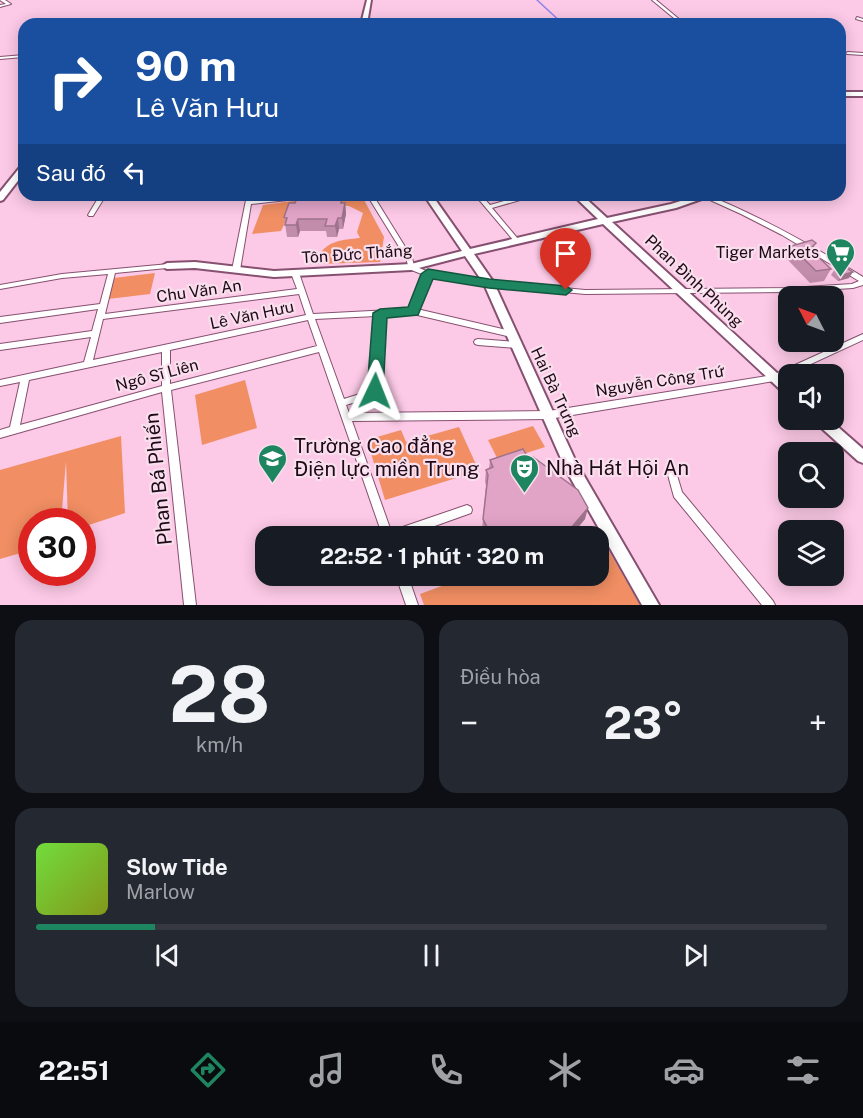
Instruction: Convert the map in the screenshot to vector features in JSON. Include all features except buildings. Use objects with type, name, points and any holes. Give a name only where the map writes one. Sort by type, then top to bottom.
[{"type":"street","points":[[0,6],[9,4],[2,0]]},
{"type":"street","points":[[365,18],[369,0]]},
{"type":"street","points":[[654,0],[676,18]]},
{"type":"street","points":[[857,18],[863,20]]},
{"type":"street","points":[[848,53],[863,54]]},
{"type":"street","points":[[0,58],[18,56]]},
{"type":"street","points":[[846,94],[863,94]]},
{"type":"street","points":[[0,191],[18,168]]},
{"type":"street","points":[[0,198],[18,176]]},
{"type":"street","points":[[91,215],[99,201]]},
{"type":"street","points":[[236,270],[248,203],[264,201]]},
{"type":"street","points":[[374,201],[409,258],[411,267],[428,274],[489,283],[585,292],[790,290],[853,286],[863,281]]},
{"type":"street","name":"Hai Bà Trưng","points":[[432,201],[489,283],[572,466],[651,605]]},
{"type":"street","points":[[484,201],[516,240]]},
{"type":"street","points":[[489,207],[509,201]]},
{"type":"street","name":"Phan Đình Phùng","points":[[583,201],[778,381]]},
{"type":"street","name":"Tôn Đức Thắng","points":[[0,287],[112,271],[166,266],[195,265],[274,274],[411,267],[516,240],[606,222],[683,201]]},
{"type":"street","points":[[717,201],[813,249],[863,281]]},
{"type":"street","points":[[88,364],[112,271]]},
{"type":"street","points":[[296,273],[385,526]]},
{"type":"street","points":[[413,311],[428,274]]},
{"type":"street","name":"Chu Văn An","points":[[100,317],[301,291]]},
{"type":"street","points":[[0,320],[102,306]]},
{"type":"street","name":"Lê Văn Hưu","points":[[0,383],[311,317],[413,311],[514,339]]},
{"type":"street","points":[[341,403],[372,394],[375,391],[380,313]]},
{"type":"street","points":[[0,347],[95,333]]},
{"type":"street","name":"Nguyễn Công Trứ","points":[[345,417],[549,415],[774,378],[863,337]]},
{"type":"street","points":[[478,342],[514,339]]},
{"type":"street","name":"Ngô Sĩ Liên","points":[[0,434],[322,348]]},
{"type":"street","name":"Phan Bá Phiến","points":[[166,349],[166,388],[190,605]]},
{"type":"street","points":[[14,430],[25,377]]},
{"type":"street","points":[[832,430],[863,458]]},
{"type":"street","points":[[673,475],[678,494],[769,605]]},
{"type":"street","points":[[421,526],[468,510]]},
{"type":"street","points":[[405,586],[412,605]]},
{"type":"shaded area","points":[[292,201],[365,201],[384,237],[380,262],[316,264],[327,246],[339,241],[360,238],[357,232],[363,213],[349,206],[292,208],[281,231],[252,234],[263,205]]},
{"type":"shaded area","points":[[155,273],[150,294],[108,299],[114,278]]},
{"type":"shaded area","points":[[245,380],[257,428],[202,445],[195,395]]},
{"type":"shaded area","points":[[533,426],[545,447],[499,462],[488,440]]},
{"type":"shaded area","points":[[459,427],[479,471],[385,500],[367,440],[401,430],[406,442]]},
{"type":"shaded area","points":[[121,436],[125,513],[96,523],[96,508],[68,508],[66,461],[62,508],[18,508],[18,554],[0,559],[0,470]]},
{"type":"shaded area","points":[[609,551],[640,605],[424,605],[420,594],[442,586],[609,586]]},
{"type":"waterway","points":[[537,0],[556,18]]},
{"type":"place","name":"Tiger Markets","points":[[840,278]]},
{"type":"place","name":"Trường Cao đẳng Điện lực miền Trung","points":[[273,484]]},
{"type":"place","name":"Nhà Hát Hội An","points":[[525,494]]},
{"type":"route","points":[[375,391],[380,313],[413,311],[428,274],[489,283],[566,290]]}]
